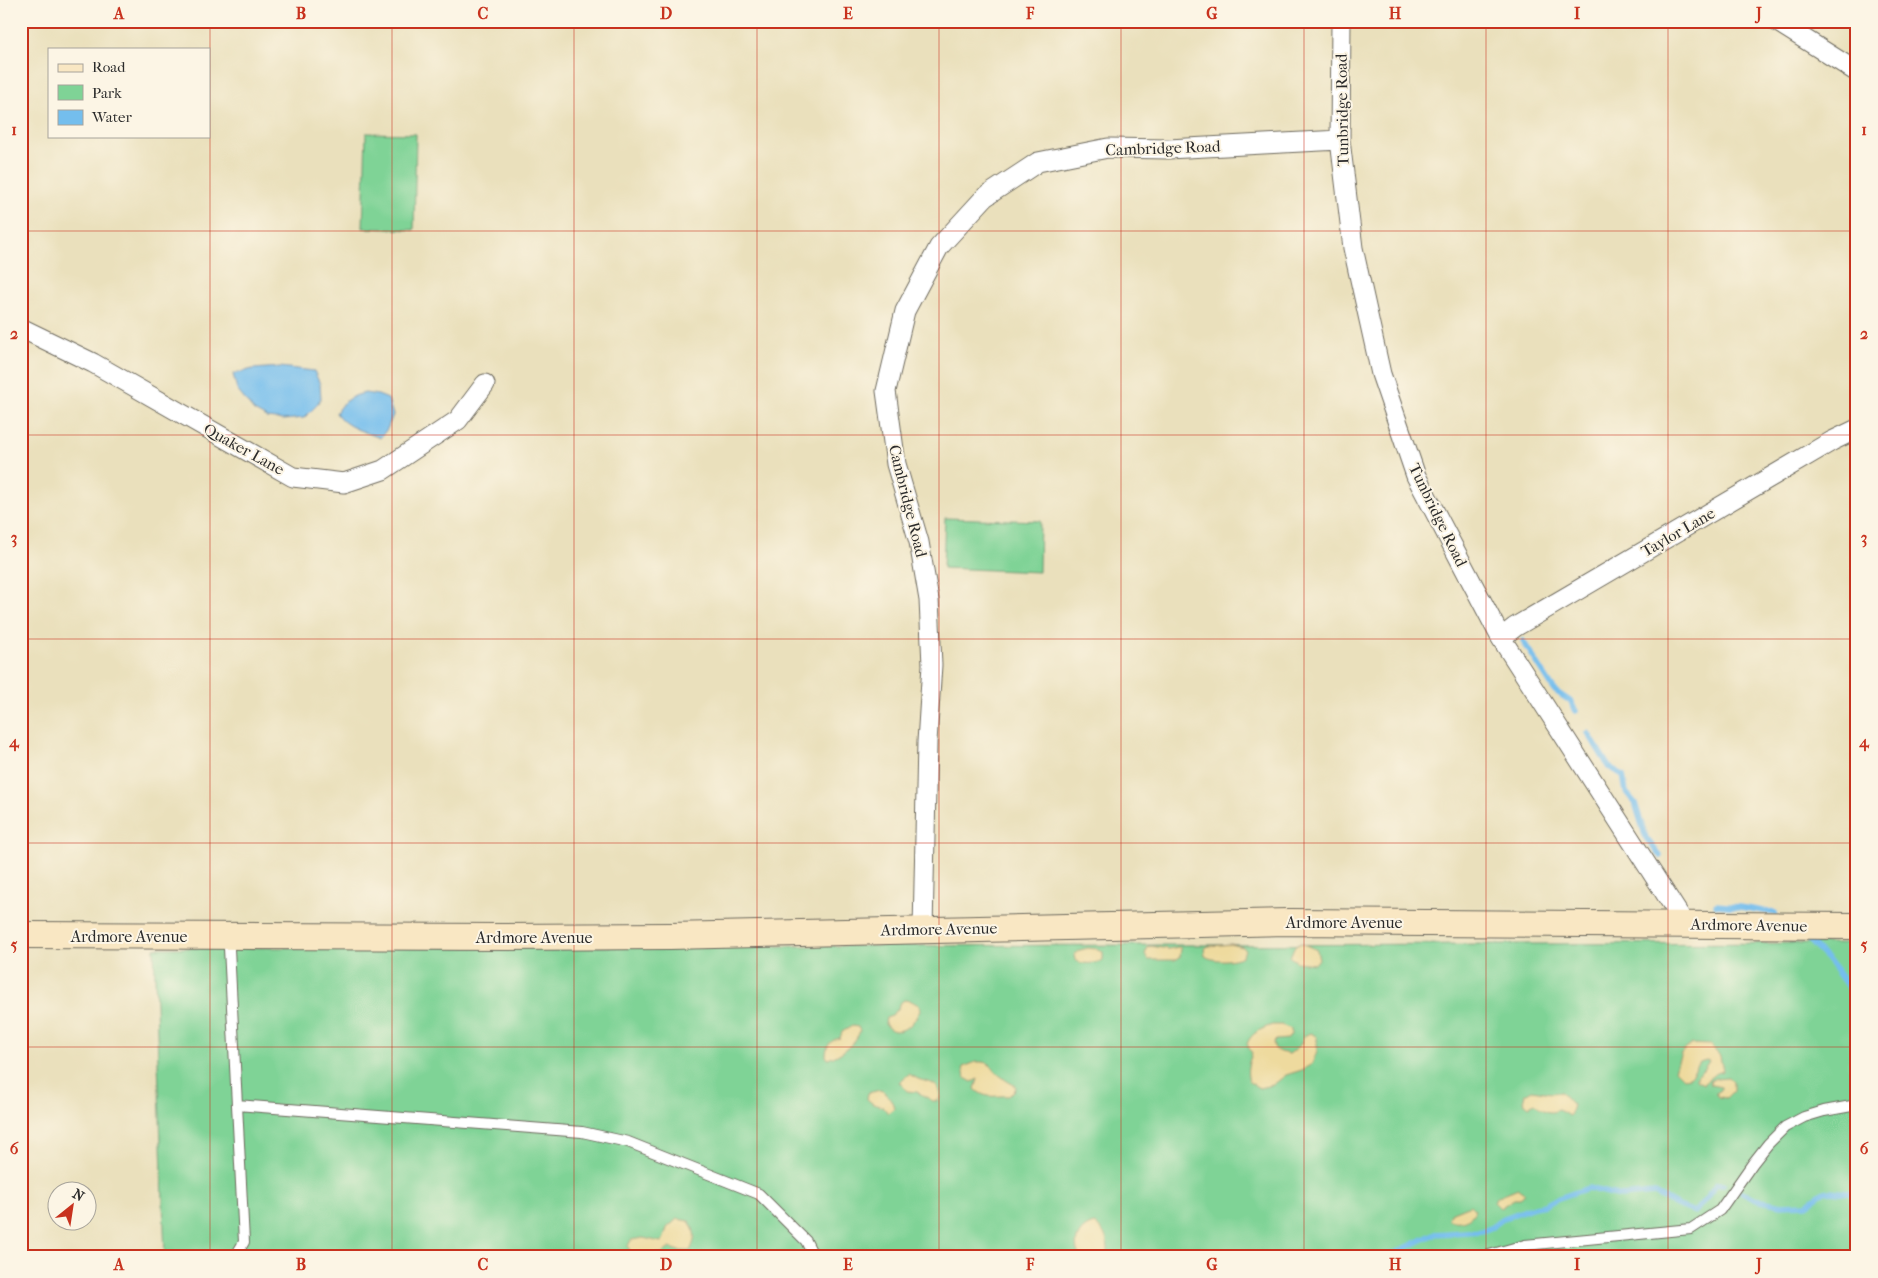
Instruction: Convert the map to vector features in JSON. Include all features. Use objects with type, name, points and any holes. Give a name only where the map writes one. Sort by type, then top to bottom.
[{"type":"street","name":"Tunbridge Road","points":[[1341,21],[1340,140],[1353,248],[1381,374],[1416,476],[1501,638],[1685,924]]},
{"type":"street","points":[[1776,21],[1857,72]]},
{"type":"street","name":"Cambridge Road","points":[[923,930],[927,742],[932,665],[929,600],[919,542],[896,464],[886,391],[905,311],[939,248],[985,197],[1038,162],[1108,148],[1168,149],[1340,140]]},
{"type":"street","name":"Quaker Lane","points":[[21,328],[93,363],[293,476],[344,483],[383,470],[458,420],[485,384]]},
{"type":"street","name":"Taylor Lane","points":[[1501,638],[1515,627],[1832,441],[1857,429]]},
{"type":"street","name":"Ardmore Avenue","points":[[21,935],[670,936],[1289,922],[1857,926]]},
{"type":"lane","points":[[229,948],[244,1242],[235,1257]]},
{"type":"lane","points":[[237,1105],[582,1132],[628,1142],[758,1194],[806,1241],[814,1257]]},
{"type":"lane","points":[[1482,1257],[1525,1245],[1691,1228],[1720,1210],[1753,1163],[1785,1127],[1804,1117],[1857,1105]]},
{"type":"green space","points":[[366,133],[416,134],[414,230],[363,228]]},
{"type":"green space","points":[[945,518],[1040,521],[1039,572],[943,568]]},
{"type":"green space","points":[[1857,943],[1857,1257],[165,1257],[154,948]]},
{"type":"sand","points":[[1301,943],[1317,950],[1319,959],[1315,964],[1297,962],[1290,957],[1294,947]]},
{"type":"sand","points":[[1231,944],[1245,949],[1243,956],[1224,960],[1205,956],[1204,948]]},
{"type":"sand","points":[[1148,947],[1169,949],[1181,948],[1180,957],[1175,960],[1148,960],[1145,954]]},
{"type":"sand","points":[[1088,948],[1098,949],[1103,952],[1103,960],[1081,963],[1075,960],[1074,955],[1080,950]]},
{"type":"sand","points":[[904,1000],[919,1005],[920,1011],[913,1022],[907,1027],[893,1031],[885,1024],[886,1018],[892,1016],[898,1009],[899,1004]]},
{"type":"sand","points":[[1272,1025],[1281,1025],[1291,1029],[1288,1039],[1276,1040],[1273,1043],[1275,1049],[1279,1052],[1289,1054],[1299,1046],[1305,1036],[1311,1033],[1317,1037],[1317,1051],[1312,1064],[1302,1070],[1286,1075],[1273,1085],[1259,1088],[1249,1082],[1248,1067],[1252,1054],[1247,1044],[1254,1034]]},
{"type":"sand","points":[[852,1026],[858,1027],[860,1031],[855,1040],[843,1052],[828,1059],[826,1052],[829,1044],[840,1038],[842,1032]]},
{"type":"sand","points":[[1692,1044],[1710,1045],[1720,1056],[1723,1071],[1717,1073],[1703,1084],[1696,1080],[1696,1076],[1709,1061],[1700,1062],[1690,1077],[1683,1078],[1675,1070],[1681,1053]]},
{"type":"sand","points":[[976,1062],[989,1064],[998,1074],[1016,1086],[1015,1090],[1009,1096],[983,1095],[975,1089],[978,1079],[972,1082],[965,1078],[963,1067]]},
{"type":"sand","points":[[909,1074],[934,1084],[938,1089],[940,1098],[937,1101],[933,1101],[917,1092],[907,1091],[899,1082]]},
{"type":"sand","points":[[1728,1077],[1733,1082],[1733,1091],[1726,1098],[1719,1097],[1716,1093],[1721,1090],[1721,1087],[1711,1085],[1710,1081],[1716,1078]]},
{"type":"sand","points":[[880,1090],[887,1095],[893,1105],[894,1108],[888,1113],[883,1107],[873,1104],[867,1099],[868,1093]]},
{"type":"sand","points":[[1532,1090],[1551,1093],[1561,1092],[1573,1105],[1570,1116],[1558,1110],[1545,1111],[1535,1103],[1529,1106],[1523,1101],[1525,1094]]},
{"type":"sand","points":[[1518,1188],[1525,1193],[1520,1199],[1514,1199],[1500,1208],[1494,1202],[1496,1197]]},
{"type":"sand","points":[[1470,1205],[1475,1210],[1471,1217],[1455,1221],[1448,1219],[1450,1213]]},
{"type":"sand","points":[[677,1219],[689,1221],[693,1229],[694,1239],[690,1251],[679,1251],[670,1248],[661,1254],[637,1254],[630,1252],[628,1246],[631,1240],[643,1238],[661,1242],[667,1228]]},
{"type":"sand","points":[[1094,1224],[1104,1233],[1108,1247],[1108,1257],[1080,1257],[1076,1246],[1078,1237],[1084,1229]]},
{"type":"water","points":[[280,367],[314,371],[320,384],[321,398],[304,418],[283,420],[267,418],[254,411],[237,390],[233,374],[253,369]]},
{"type":"water","points":[[365,393],[388,399],[393,415],[387,429],[380,438],[350,426],[336,413],[348,399]]},
{"type":"waterway","points":[[1523,641],[1555,691],[1570,701],[1576,711]]},
{"type":"waterway","points":[[1588,733],[1609,767],[1623,775],[1626,792],[1635,803],[1646,838],[1660,856]]},
{"type":"waterway","points":[[1716,905],[1775,913]]},
{"type":"waterway","points":[[1810,942],[1829,961],[1857,999]]},
{"type":"waterway","points":[[1378,1257],[1395,1253],[1434,1234],[1482,1231],[1493,1227],[1501,1219],[1545,1205],[1556,1199],[1588,1188],[1621,1196],[1655,1193],[1676,1205],[1695,1212],[1717,1184],[1724,1184]]},
{"type":"waterway","points":[[1742,1192],[1761,1201],[1782,1205],[1807,1204],[1824,1192],[1830,1191],[1857,1194]]}]
